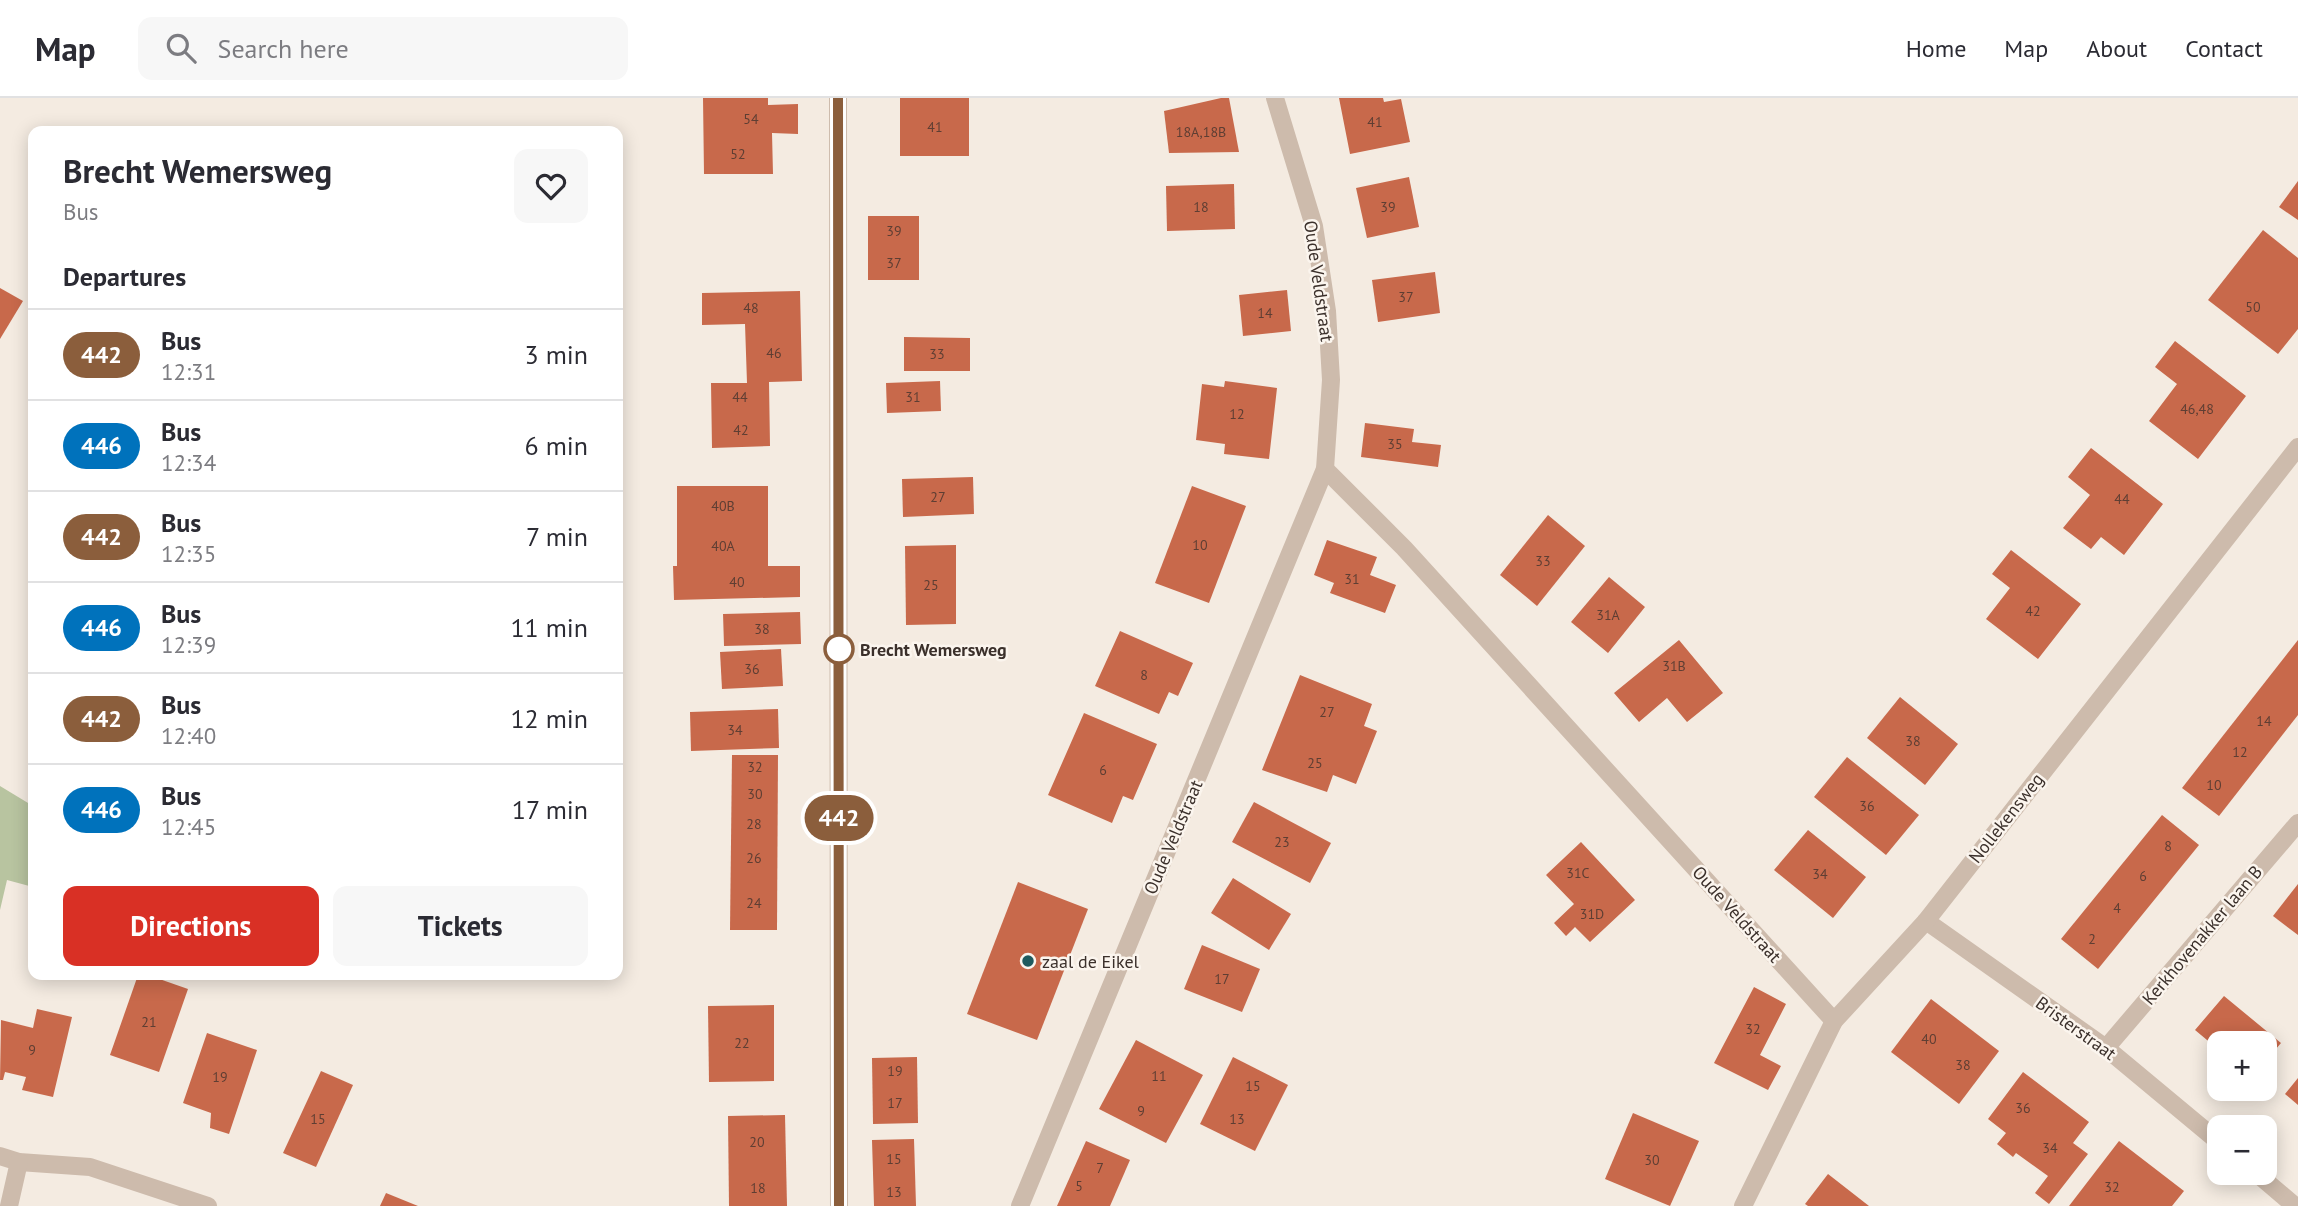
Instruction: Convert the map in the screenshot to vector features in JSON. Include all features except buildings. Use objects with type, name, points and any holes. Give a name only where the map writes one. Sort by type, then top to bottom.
[{"type":"street","points":[[838,98],[839,1206]]},
{"type":"street","name":"Oude Veldstraat","points":[[1020,1206],[1325,469],[1331,380],[1327,311],[1314,226],[1275,98]]},
{"type":"street","name":"Nollekensweg","points":[[1743,1206],[1834,1021],[1926,921],[2298,447]]},
{"type":"street","name":"Oude Veldstraat","points":[[1325,469],[1404,548],[1834,1021]]},
{"type":"street","name":"Kerkhovenakker laan B","points":[[2106,1048],[2298,823]]},
{"type":"street","name":"Bristerstraat","points":[[1926,921],[2106,1048],[2207,1132]]},
{"type":"street","points":[[0,1156],[19,1162],[90,1167],[208,1206]]},
{"type":"street","points":[[9,1206],[19,1162]]},
{"type":"street","points":[[2270,1185],[2295,1206]]},
{"type":"green space","points":[[0,786],[28,803],[28,886],[7,880],[0,910]]},
{"type":"bus line","name":"442","points":[[838,98],[839,1206]]},
{"type":"place","name":"Brecht Wemersweg","points":[[839,649]]},
{"type":"place","name":"zaal de Eikel","points":[[1028,961]]}]
